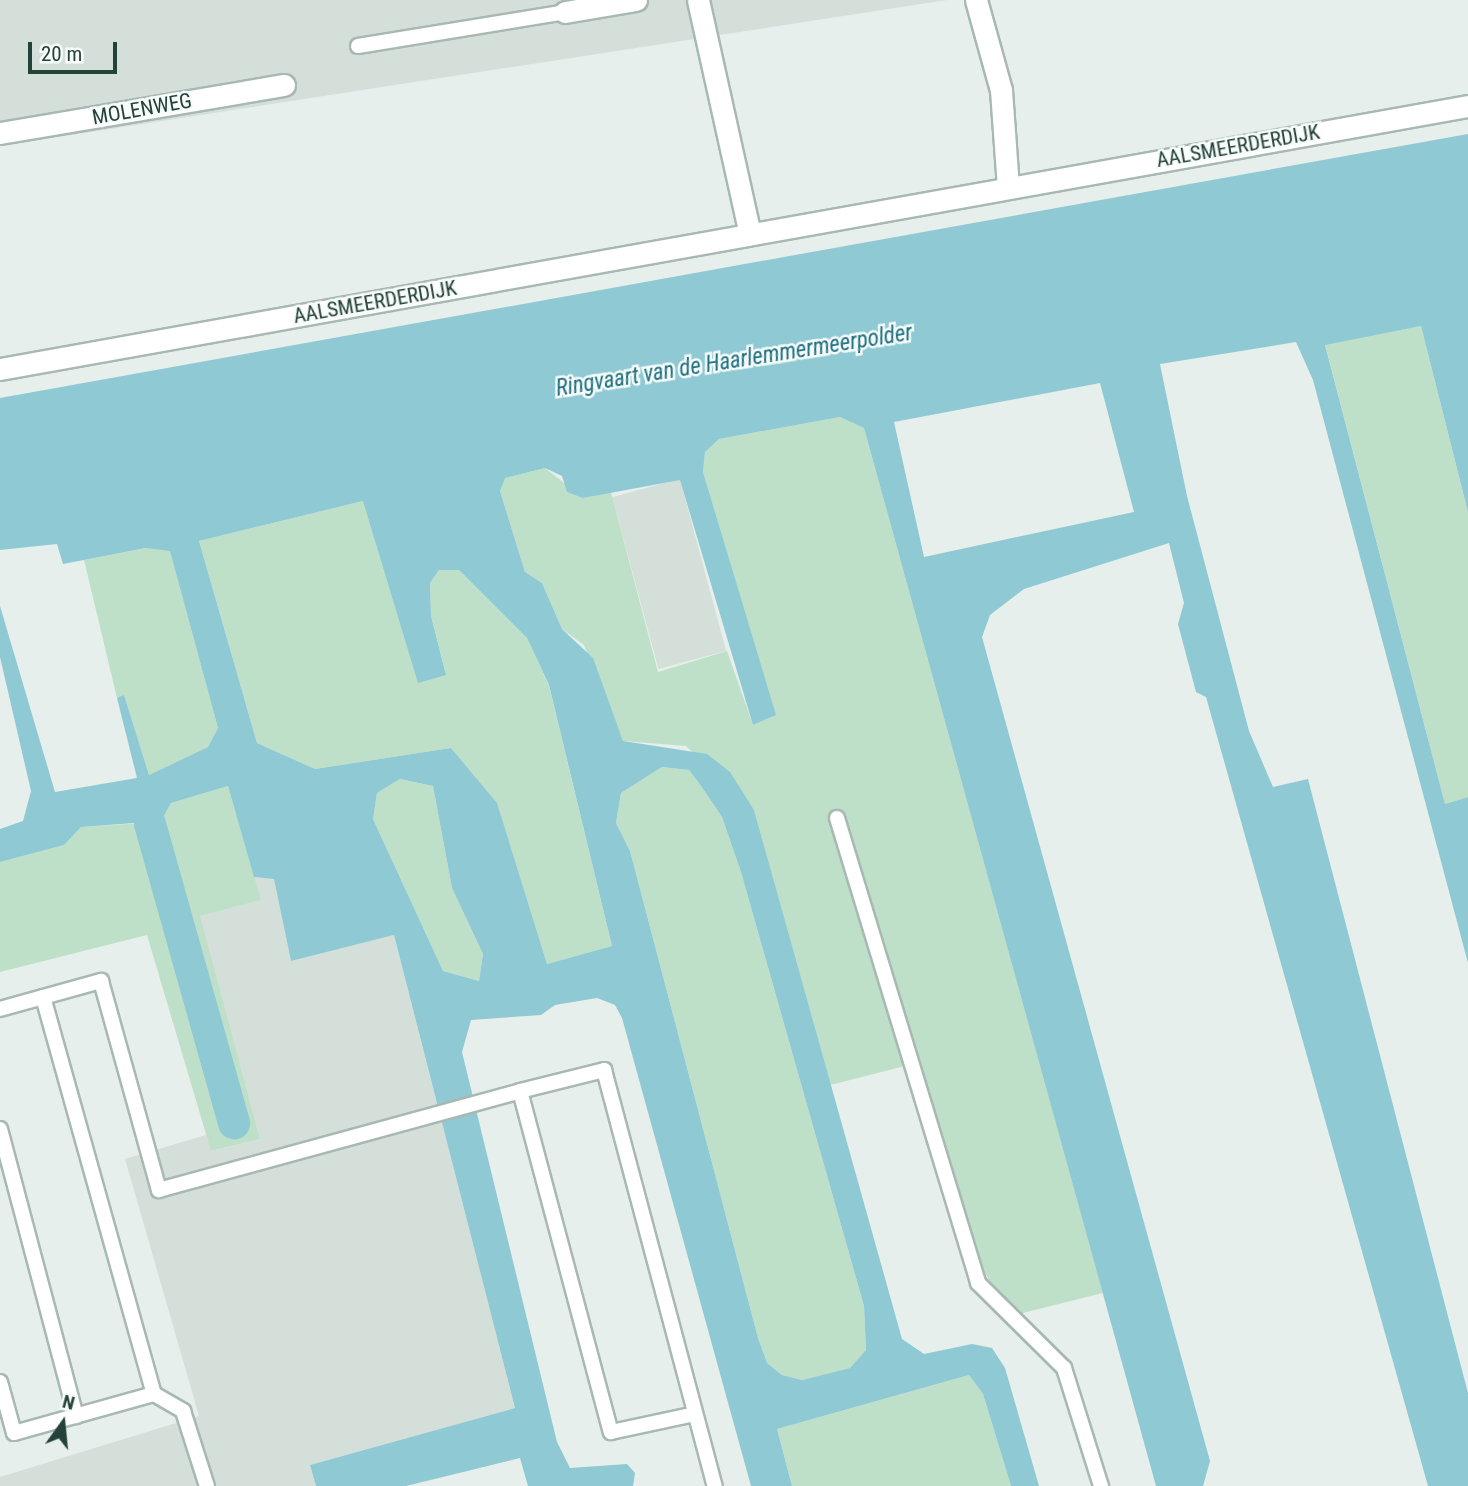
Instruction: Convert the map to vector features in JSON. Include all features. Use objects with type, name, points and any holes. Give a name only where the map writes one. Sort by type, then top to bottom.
[{"type":"street","points":[[565,12],[636,0]]},
{"type":"street","points":[[698,0],[750,234]]},
{"type":"street","points":[[976,0],[1001,90],[1009,187]]},
{"type":"street","name":"MOLENWEG","points":[[0,134],[285,85]]},
{"type":"street","name":"AALSMEERDERDIJK","points":[[0,369],[1468,106]]},
{"type":"lane","points":[[358,46],[565,12]]},
{"type":"lane","points":[[837,818],[978,1283],[1064,1368],[1101,1486]]},
{"type":"lane","points":[[0,1009],[101,981],[159,1190],[431,1114],[604,1070],[715,1486]]},
{"type":"lane","points":[[43,997],[154,1394],[183,1411],[208,1486]]},
{"type":"lane","points":[[520,1091],[611,1432],[695,1414]]},
{"type":"lane","points":[[0,1129],[76,1416]]},
{"type":"lane","points":[[0,1382],[14,1433],[154,1394]]},
{"type":"shaded area","points":[[0,0],[947,0],[0,146]]},
{"type":"shaded area","points":[[680,479],[726,651],[658,669],[612,497]]},
{"type":"shaded area","points":[[254,877],[274,878],[291,961],[394,935],[515,1408],[310,1465],[316,1486],[0,1486],[0,1477],[199,1416],[125,1159],[206,1135],[212,1151],[260,1139],[199,916],[260,900]]},
{"type":"green space","points":[[1421,326],[1468,512],[1468,797],[1445,804],[1325,344]]},
{"type":"green space","points":[[840,417],[864,428],[1103,1293],[1011,1316],[951,1217],[909,1065],[830,1085],[754,810],[686,746],[623,741],[584,645],[562,629],[542,583],[525,572],[500,491],[504,478],[545,468],[583,498],[611,492],[658,672],[727,651],[753,725],[775,715],[703,472],[705,452],[719,439]]},
{"type":"green space","points":[[363,501],[446,674],[431,616],[430,583],[439,570],[459,570],[527,638],[549,686],[612,946],[547,964],[497,804],[451,748],[315,769],[257,743],[199,541]]},
{"type":"green space","points":[[147,548],[170,550],[218,728],[208,747],[149,775],[124,696],[117,698],[84,560]]},
{"type":"green space","points":[[662,767],[689,770],[722,817],[741,872],[864,1306],[866,1351],[850,1368],[802,1380],[782,1375],[767,1363],[758,1338],[630,851],[616,823],[621,793]]},
{"type":"green space","points":[[400,779],[433,786],[452,888],[483,954],[479,981],[443,971],[373,819],[377,793]]},
{"type":"green space","points":[[228,786],[261,900],[200,916],[260,1139],[211,1151],[147,935],[0,972],[0,862],[64,845],[81,827],[160,822],[171,803]]},
{"type":"green space","points":[[969,1375],[983,1394],[1011,1486],[792,1486],[777,1429]]},
{"type":"water","name":"Ringvaart van de Haarlemmermeerpolder","points":[[1468,134],[1468,512],[1421,326],[1325,345],[1445,804],[1468,797],[1468,963],[1313,380],[1296,342],[1160,364],[1187,496],[1249,731],[1273,787],[1308,779],[1468,1393],[1468,1486],[1428,1486],[1206,697],[1196,692],[1178,624],[1184,603],[1169,543],[1024,589],[990,615],[982,637],[1210,1461],[1203,1486],[1156,1486],[864,428],[840,417],[719,439],[705,452],[703,472],[776,715],[753,725],[680,480],[583,498],[567,492],[562,476],[545,468],[505,478],[500,491],[525,572],[542,583],[562,629],[593,658],[623,741],[707,754],[730,772],[754,810],[902,1339],[924,1354],[972,1344],[992,1348],[1005,1368],[1039,1486],[1011,1486],[983,1394],[969,1375],[777,1429],[792,1486],[751,1486],[622,1018],[615,1005],[597,998],[555,1005],[541,1015],[471,1020],[462,1052],[557,1442],[570,1468],[627,1464],[635,1473],[633,1486],[528,1486],[520,1458],[406,1486],[316,1486],[310,1465],[515,1408],[394,935],[291,961],[274,879],[254,877],[228,786],[171,803],[161,821],[81,827],[64,845],[0,862],[0,829],[23,821],[31,791],[0,657],[0,606],[55,792],[137,778],[117,698],[124,695],[149,775],[208,747],[218,728],[170,551],[146,548],[63,564],[57,544],[0,550],[0,398]],"holes":[[[1100,383],[1134,512],[924,557],[894,422]],[[363,501],[418,683],[446,675],[431,616],[430,583],[439,570],[459,570],[527,638],[549,685],[612,946],[547,964],[497,803],[451,748],[315,769],[257,743],[199,541]],[[662,767],[689,770],[722,817],[741,872],[864,1306],[866,1350],[850,1368],[802,1380],[782,1375],[767,1363],[758,1338],[630,851],[616,823],[621,793]],[[400,779],[433,786],[452,888],[483,954],[479,981],[443,971],[373,819],[377,793]]]},
{"type":"waterway","points":[[150,824],[234,1123]]}]
